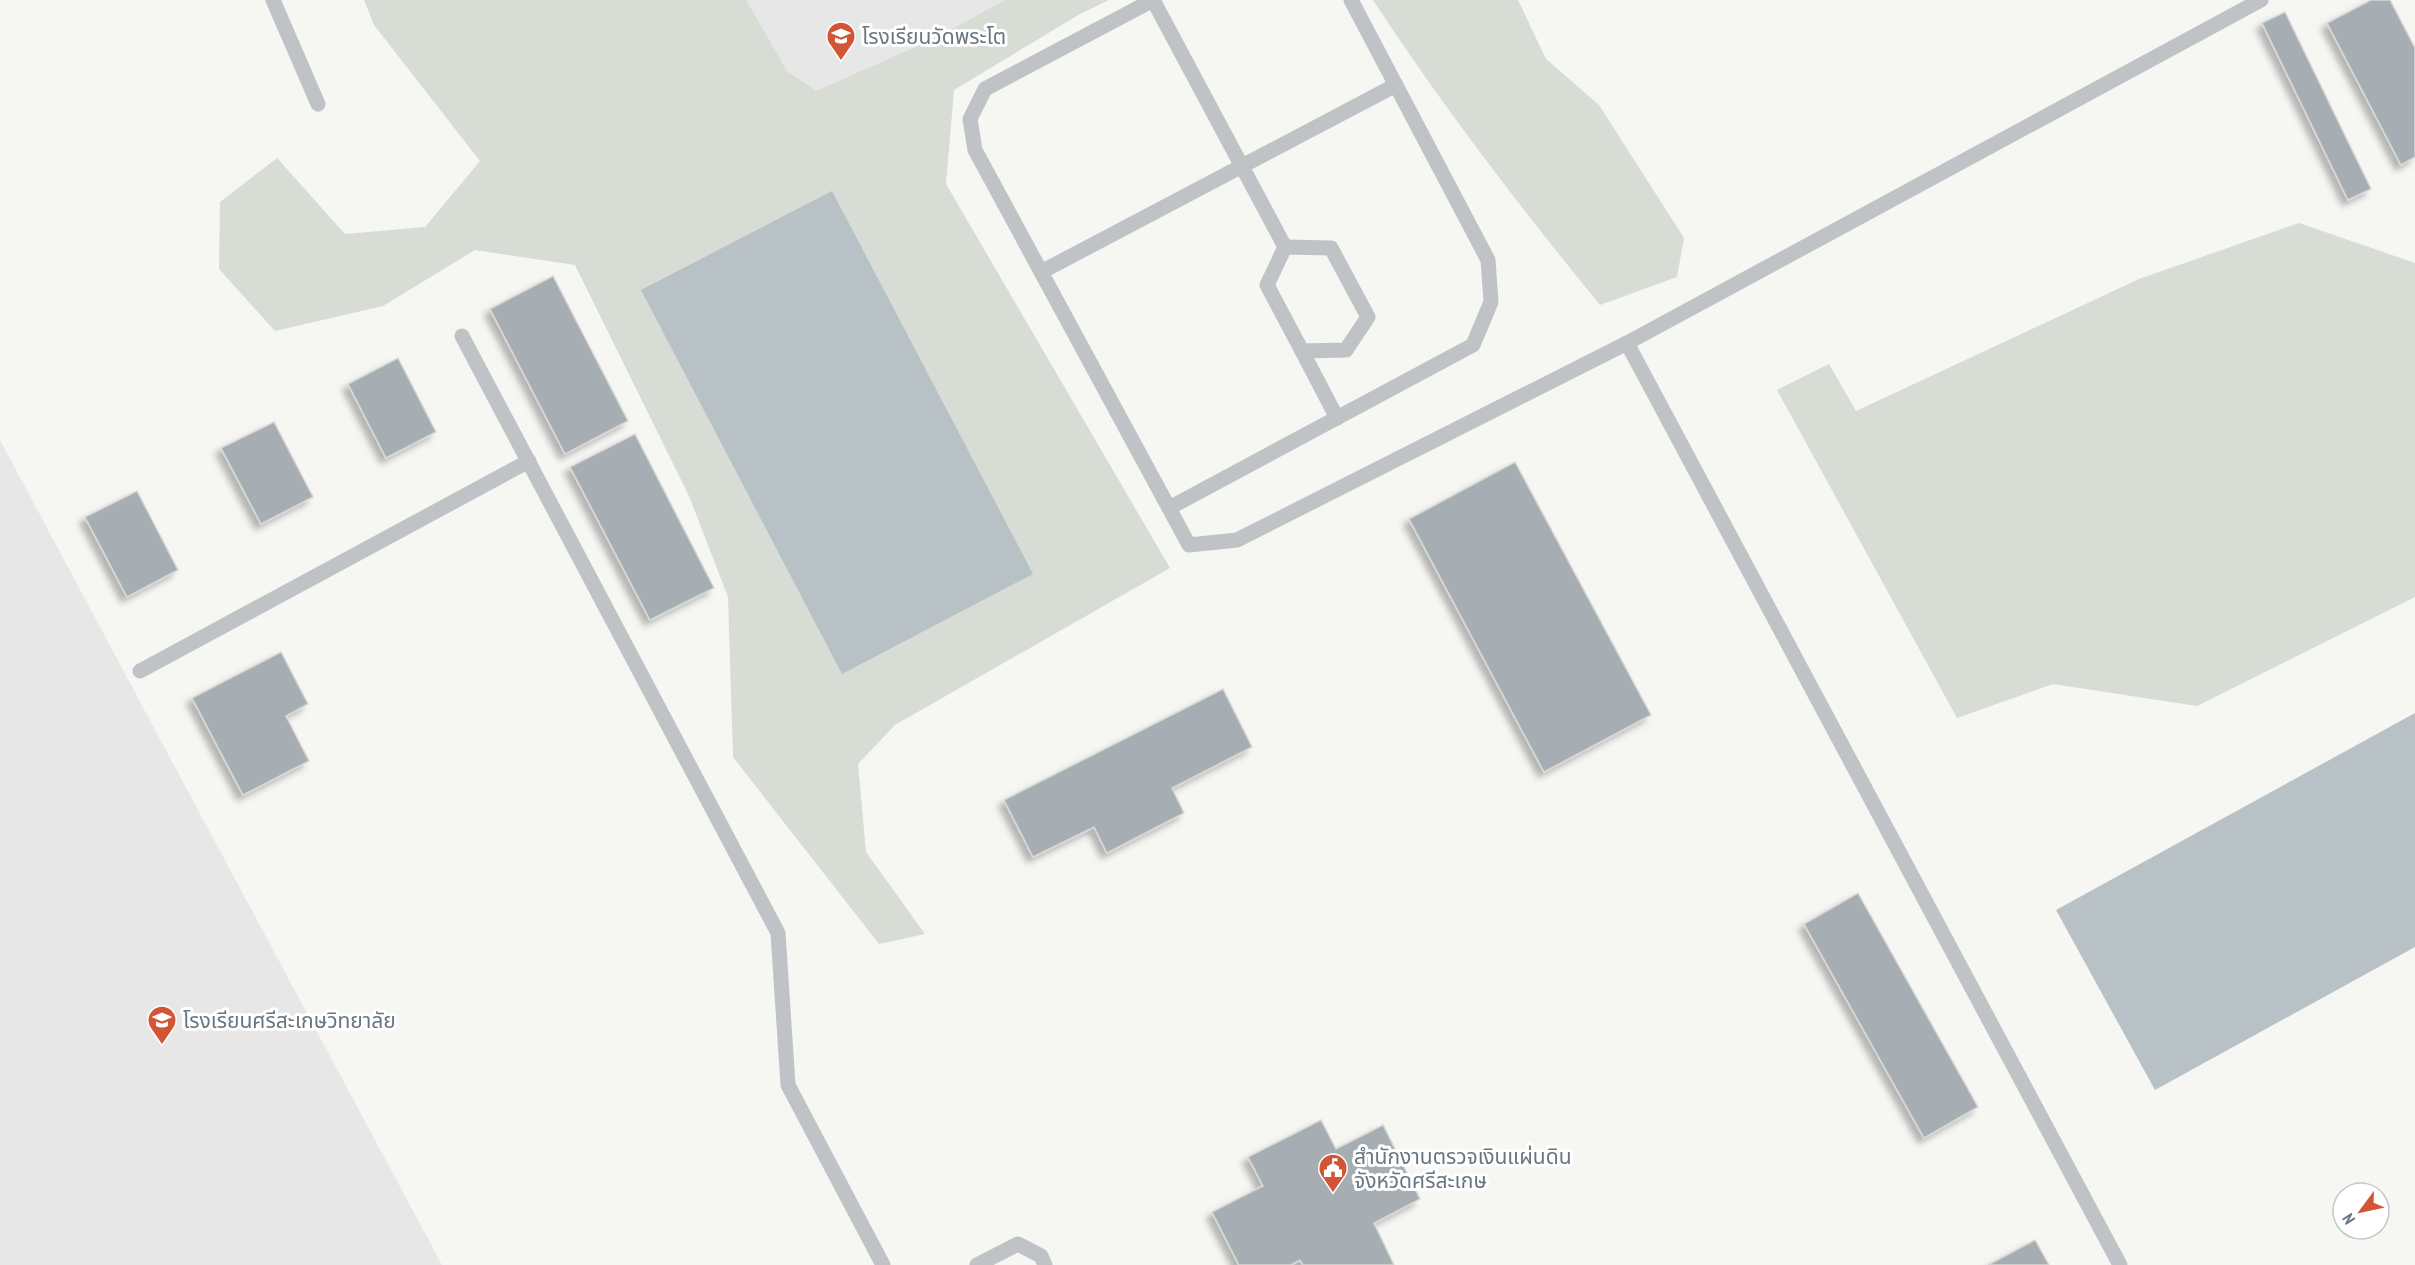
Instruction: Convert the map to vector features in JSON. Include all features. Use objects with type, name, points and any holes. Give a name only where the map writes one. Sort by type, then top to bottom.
[{"type":"lane","points":[[273,0],[318,104]]},
{"type":"lane","points":[[1285,248],[1153,0],[985,89],[970,119],[975,150],[1189,545],[1237,540],[1627,344],[2260,0]]},
{"type":"lane","points":[[1169,508],[1473,345],[1491,302],[1488,260],[1351,0]]},
{"type":"lane","points":[[1041,272],[1396,85]]},
{"type":"lane","points":[[1285,248],[1331,248],[1368,316],[1346,350],[1302,351]]},
{"type":"lane","points":[[1285,248],[1267,285],[1337,418]]},
{"type":"lane","points":[[462,336],[778,933],[788,1085],[883,1265]]},
{"type":"lane","points":[[1627,344],[2120,1265]]},
{"type":"lane","points":[[140,671],[529,461]]},
{"type":"lane","points":[[977,1265],[1018,1244],[1041,1256],[1046,1265]]},
{"type":"shaded area","points":[[364,0],[746,0],[787,71],[816,91],[934,39],[1005,0],[1109,0],[1080,14],[954,90],[946,184],[1170,568],[895,725],[858,764],[866,852],[925,934],[879,944],[733,757],[728,597],[689,496],[575,265],[475,250],[383,306],[275,331],[219,269],[220,202],[277,158],[345,234],[425,227],[480,161],[374,25]]},
{"type":"shaded area","name":"โรงเรียนวัดพระโต","points":[[729,0],[1034,0],[800,124]]},
{"type":"shaded area","points":[[1373,0],[1518,0],[1546,59],[1599,105],[1684,238],[1677,277],[1600,305],[1483,156]]},
{"type":"shaded area","points":[[832,191],[1033,574],[842,674],[641,290]]},
{"type":"shaded area","points":[[2299,223],[2415,263],[2415,597],[2197,706],[2053,684],[1957,718],[1777,390],[1829,364],[1856,411],[2139,279]]},
{"type":"shaded area","name":"โรงเรียนศรีสะเกษวิทยาลัย","points":[[0,440],[139,700],[442,1265],[0,1265]]},
{"type":"shaded area","points":[[2415,713],[2415,947],[2155,1090],[2056,910]]},
{"type":"building","points":[[2371,0],[2390,0],[2415,48],[2415,157],[2401,165],[2327,23]]},
{"type":"building","points":[[2285,12],[2371,189],[2348,200],[2262,23]]},
{"type":"building","points":[[553,276],[628,421],[565,454],[490,309]]},
{"type":"building","points":[[398,358],[436,432],[386,458],[348,384]]},
{"type":"building","points":[[274,422],[313,497],[261,524],[221,448]]},
{"type":"building","points":[[635,434],[714,588],[650,620],[570,467]]},
{"type":"building","points":[[1515,462],[1651,715],[1544,772],[1409,519]]},
{"type":"building","points":[[137,491],[178,570],[127,597],[85,517]]},
{"type":"building","points":[[281,652],[308,704],[286,716],[309,761],[243,795],[192,698]]},
{"type":"building","points":[[1223,689],[1252,747],[1172,788],[1184,813],[1107,853],[1094,827],[1033,857],[1004,800]]},
{"type":"building","points":[[1858,893],[1978,1107],[1924,1138],[1804,924]]},
{"type":"building","name":"สำนักงานตรวจเงินแผ่นดิน จังหวัดศรีสะเกษ","points":[[1321,1120],[1336,1149],[1383,1125],[1420,1199],[1374,1223],[1394,1265],[1303,1265],[1300,1260],[1291,1265],[1239,1265],[1212,1212],[1263,1186],[1248,1157]]},
{"type":"building","points":[[2035,1240],[2049,1265],[1988,1265]]},
{"type":"place","name":"โรงเรียนวัดพระโต","points":[[841,62]]},
{"type":"place","name":"โรงเรียนศรีสะเกษวิทยาลัย","points":[[162,1046]]},
{"type":"place","name":"สำนักงานตรวจเงินแผ่นดิน จังหวัดศรีสะเกษ","points":[[1333,1194]]}]
